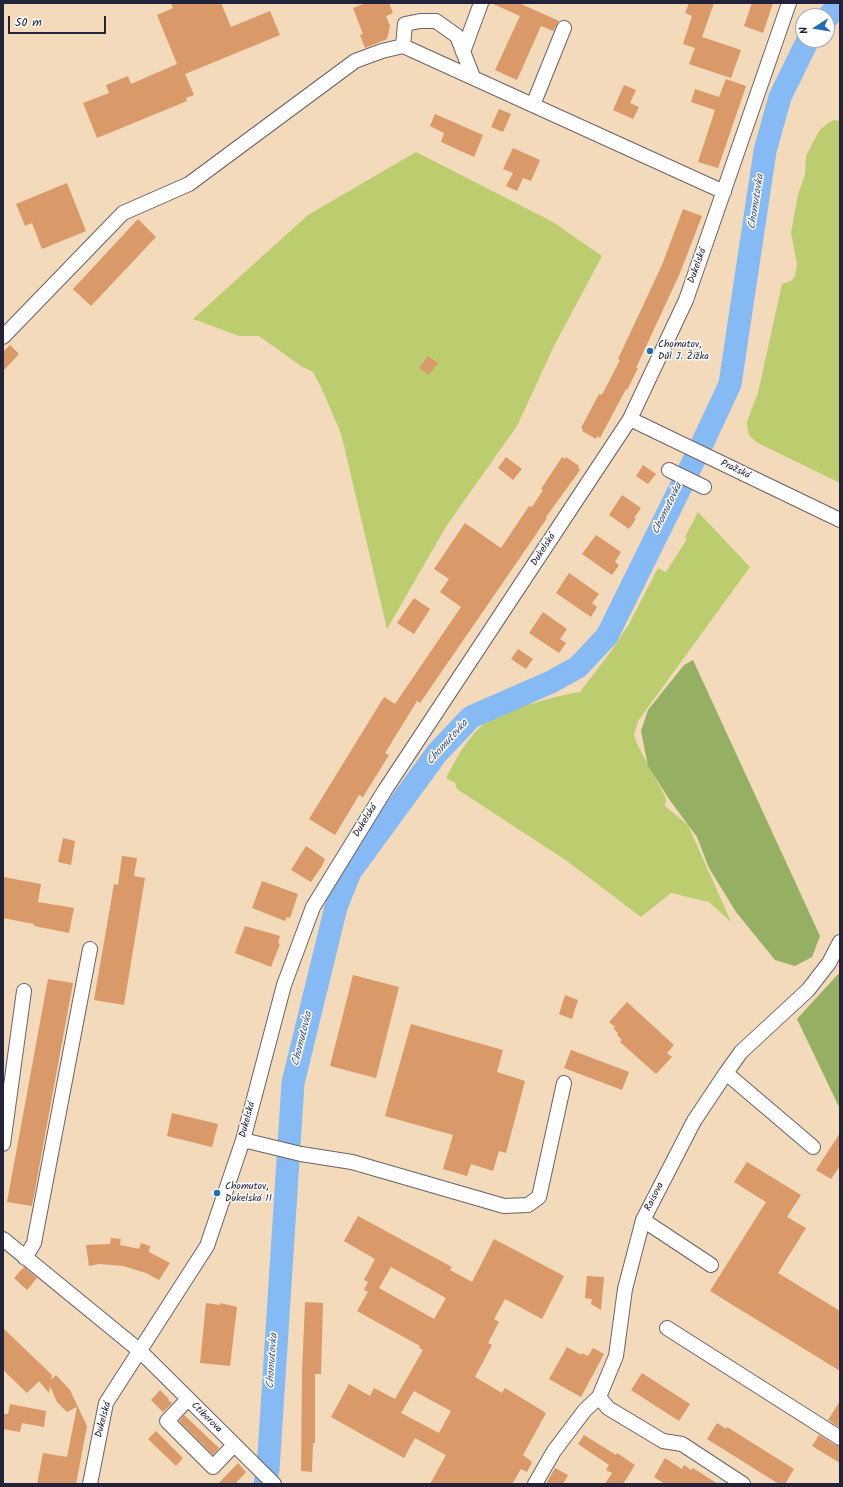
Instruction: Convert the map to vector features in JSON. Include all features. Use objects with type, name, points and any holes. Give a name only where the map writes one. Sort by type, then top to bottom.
[{"type":"street","points":[[463,52],[481,3]]},
{"type":"street","name":"Dukelská","points":[[90,1484],[106,1403],[207,1246],[243,1140],[284,985],[313,907],[385,790],[630,419],[686,300],[789,3]]},
{"type":"street","points":[[403,46],[405,24],[420,21],[436,21],[457,36],[473,77]]},
{"type":"street","points":[[533,105],[564,28]]},
{"type":"street","points":[[3,337],[123,213],[189,184],[355,61],[382,51],[403,46],[724,192]]},
{"type":"street","name":"Pražská","points":[[630,419],[840,520]]},
{"type":"street","points":[[669,470],[704,487]]},
{"type":"street","name":"Raisova","points":[[536,1484],[554,1451],[585,1410],[599,1397],[616,1356],[625,1289],[643,1220],[694,1121],[741,1052],[808,990],[829,963],[840,942]]},
{"type":"street","points":[[25,1258],[34,1244],[90,949]]},
{"type":"street","points":[[3,1144],[24,991]]},
{"type":"street","points":[[726,1072],[813,1147]]},
{"type":"street","points":[[243,1140],[301,1154],[352,1162],[504,1206],[528,1205],[539,1197],[564,1083]]},
{"type":"street","points":[[643,1220],[711,1264]]},
{"type":"street","name":"Ctiborova","points":[[3,1240],[140,1351],[274,1484]]},
{"type":"street","points":[[667,1328],[840,1438]]},
{"type":"street","points":[[599,1397],[608,1408],[663,1441],[682,1444],[743,1484]]},
{"type":"street","points":[[188,1399],[167,1421],[213,1467],[234,1445]]},
{"type":"green space","points":[[834,120],[840,121],[840,483],[756,442],[749,435],[747,426],[747,421],[758,393],[782,284],[791,281],[795,276],[797,264],[791,233],[798,195],[805,174],[806,156],[819,131]]},
{"type":"green space","points":[[416,152],[553,222],[602,256],[554,346],[517,426],[447,525],[387,629],[340,431],[313,372],[301,366],[259,336],[239,336],[193,319],[308,215]]},
{"type":"green space","points":[[698,512],[750,567],[638,721],[634,735],[637,744],[666,798],[665,806],[688,825],[731,922],[709,902],[671,893],[641,917],[567,861],[457,789],[455,783],[446,778],[459,754],[475,732],[489,720],[523,706],[558,696],[580,692],[609,654],[629,624],[658,568],[666,572],[687,539],[685,537]]},
{"type":"green space","points":[[693,660],[820,936],[812,957],[795,966],[775,960],[736,912],[709,868],[697,837],[669,799],[648,766],[641,731],[648,710],[684,665]]},
{"type":"green space","points":[[840,972],[840,1109],[797,1019]]},
{"type":"building","points":[[171,3],[221,3],[231,27],[270,11],[280,35],[185,74],[194,95],[186,98],[187,101],[97,138],[83,103],[109,93],[106,85],[128,76],[131,84],[177,64],[157,15],[173,8]]},
{"type":"building","points":[[366,3],[389,3],[393,13],[386,16],[390,26],[387,39],[365,48],[360,35],[363,34],[353,8]]},
{"type":"building","points":[[491,3],[519,3],[559,21],[553,31],[541,26],[517,80],[495,70],[520,16]]},
{"type":"building","points":[[689,3],[714,3],[702,37],[741,50],[731,78],[689,64],[695,48],[683,44],[692,16],[685,13]]},
{"type":"building","points":[[752,3],[773,3],[763,33],[744,26]]},
{"type":"building","points":[[726,79],[746,86],[718,168],[698,162],[715,110],[691,102],[695,89],[719,97]]},
{"type":"building","points":[[624,85],[636,90],[630,103],[639,107],[633,119],[613,110]]},
{"type":"building","points":[[499,109],[511,114],[503,132],[491,127]]},
{"type":"building","points":[[435,114],[483,135],[474,157],[441,142],[444,133],[430,126]]},
{"type":"building","points":[[513,148],[540,160],[531,181],[523,178],[517,191],[506,186],[513,173],[503,169]]},
{"type":"building","points":[[67,183],[86,231],[42,249],[32,223],[25,226],[16,204]]},
{"type":"building","points":[[683,209],[702,216],[680,273],[636,368],[638,368],[600,438],[597,436],[596,439],[582,431],[583,429],[581,428],[599,394],[601,395],[603,393],[620,360],[618,359],[662,265]]},
{"type":"building","points":[[138,219],[156,237],[91,306],[73,289]]},
{"type":"building","points":[[10,345],[19,354],[3,371],[3,352]]},
{"type":"building","points":[[428,356],[438,363],[429,375],[419,368]]},
{"type":"building","points":[[506,457],[522,469],[513,480],[498,468]]},
{"type":"building","points":[[562,457],[565,459],[566,457],[579,466],[578,468],[580,470],[546,517],[547,518],[526,549],[420,703],[417,701],[385,753],[389,755],[363,797],[359,795],[335,835],[309,819],[384,697],[395,704],[461,607],[440,592],[449,579],[434,569],[465,523],[501,548],[529,506],[532,507],[543,490],[541,489]]},
{"type":"building","points":[[643,465],[656,474],[648,484],[636,476]]},
{"type":"building","points":[[622,495],[641,508],[629,529],[609,515]]},
{"type":"building","points":[[596,535],[621,552],[615,562],[619,565],[612,575],[582,554]]},
{"type":"building","points":[[569,573],[599,594],[592,603],[597,607],[591,617],[556,593]]},
{"type":"building","points":[[414,598],[430,609],[414,634],[397,623]]},
{"type":"building","points":[[543,612],[567,629],[560,639],[566,643],[559,653],[529,633]]},
{"type":"building","points":[[518,649],[533,659],[526,669],[511,659]]},
{"type":"building","points":[[63,838],[75,841],[71,865],[58,862]]},
{"type":"building","points":[[306,846],[325,859],[311,882],[291,870]]},
{"type":"building","points":[[122,856],[137,858],[134,876],[145,878],[124,1005],[94,1000],[114,884],[118,885]]},
{"type":"building","points":[[3,877],[41,884],[38,902],[74,908],[69,933],[3,918]]},
{"type":"building","points":[[262,881],[298,894],[290,918],[287,917],[285,921],[252,908]]},
{"type":"building","points":[[245,926],[280,936],[278,943],[280,944],[271,967],[235,953]]},
{"type":"building","points":[[353,975],[399,987],[376,1078],[330,1066]]},
{"type":"building","points":[[48,979],[73,983],[32,1206],[7,1202]]},
{"type":"building","points":[[565,995],[578,1000],[572,1019],[559,1014]]},
{"type":"building","points":[[627,1002],[674,1045],[667,1053],[672,1057],[656,1074],[620,1042],[622,1040],[613,1028],[615,1027],[609,1022]]},
{"type":"building","points":[[411,1024],[503,1050],[497,1072],[525,1081],[506,1153],[499,1151],[493,1171],[471,1164],[467,1176],[443,1169],[453,1135],[385,1116]]},
{"type":"building","points":[[571,1050],[629,1072],[622,1090],[564,1068]]},
{"type":"building","points":[[172,1113],[218,1124],[212,1147],[167,1136]]},
{"type":"building","points":[[840,1133],[840,1166],[831,1179],[816,1170]]},
{"type":"building","points":[[747,1162],[801,1195],[787,1217],[806,1228],[778,1273],[840,1311],[840,1371],[710,1291],[766,1202],[734,1182]]},
{"type":"building","points":[[358,1216],[452,1267],[450,1270],[472,1282],[494,1239],[564,1276],[542,1319],[505,1299],[494,1319],[499,1322],[488,1343],[492,1345],[475,1377],[502,1393],[505,1388],[546,1413],[523,1455],[532,1462],[527,1472],[521,1469],[512,1484],[430,1484],[446,1455],[415,1438],[404,1458],[331,1417],[349,1384],[370,1396],[374,1388],[395,1399],[423,1350],[419,1348],[420,1346],[357,1311],[368,1292],[364,1290],[368,1282],[364,1280],[375,1259],[344,1241]],"holes":[[[391,1267],[446,1298],[434,1319],[379,1288]],[[414,1391],[451,1411],[439,1433],[401,1413]]]},
{"type":"building","points":[[111,1238],[121,1239],[120,1245],[139,1249],[141,1243],[150,1246],[149,1252],[170,1263],[159,1280],[146,1273],[123,1266],[99,1264],[89,1266],[86,1245],[110,1244]]},
{"type":"building","points":[[24,1267],[37,1278],[27,1290],[14,1278]]},
{"type":"building","points":[[587,1276],[604,1277],[601,1310],[591,1304],[592,1299],[585,1298]]},
{"type":"building","points":[[305,1302],[323,1303],[321,1374],[315,1374],[315,1443],[313,1443],[312,1472],[301,1471],[302,1373]]},
{"type":"building","points":[[206,1303],[220,1305],[220,1303],[237,1307],[230,1366],[200,1363]]},
{"type":"building","points":[[3,1328],[52,1375],[51,1380],[56,1375],[70,1390],[87,1426],[76,1484],[37,1484],[43,1453],[67,1457],[77,1407],[67,1412],[57,1402],[50,1386],[49,1393],[39,1381],[27,1393],[3,1370]]},
{"type":"building","points":[[567,1347],[581,1355],[582,1353],[588,1356],[593,1348],[604,1354],[581,1397],[549,1379]]},
{"type":"building","points":[[642,1373],[690,1404],[679,1421],[631,1390]]},
{"type":"building","points":[[160,1390],[172,1403],[163,1412],[151,1400]]},
{"type":"building","points":[[840,1401],[840,1428],[828,1420]]},
{"type":"building","points":[[10,1404],[46,1411],[44,1427],[22,1423],[20,1432],[3,1429],[3,1414],[8,1414]]},
{"type":"building","points":[[184,1415],[219,1448],[213,1455],[179,1421]]},
{"type":"building","points":[[717,1423],[726,1429],[727,1427],[794,1469],[785,1484],[779,1484],[707,1439]]},
{"type":"building","points":[[156,1431],[183,1458],[176,1466],[148,1439]]},
{"type":"building","points":[[584,1435],[616,1455],[617,1453],[635,1465],[623,1484],[605,1484],[612,1473],[606,1470],[609,1465],[578,1444]]},
{"type":"building","points":[[819,1435],[835,1445],[840,1446],[840,1463],[812,1446]]},
{"type":"building","points":[[665,1458],[682,1469],[684,1465],[691,1470],[693,1468],[718,1484],[665,1484],[654,1477]]},
{"type":"building","points":[[238,1463],[246,1472],[235,1484],[218,1484]]},
{"type":"building","points":[[555,1468],[568,1475],[563,1484],[546,1484]]},
{"type":"waterway","name":"Chomutovka","points":[[835,9],[840,3]]},
{"type":"waterway","name":"Chomutovka","points":[[265,1484],[268,1470],[293,1083],[336,907],[350,872],[437,753],[471,717],[551,682],[578,667],[607,636],[730,384],[765,151],[780,97],[804,48]]},
{"type":"place","name":"Chomutov, Důl J. Žižka","points":[[650,351]]},
{"type":"place","name":"Chomutov, Dukelská II","points":[[217,1193]]}]
